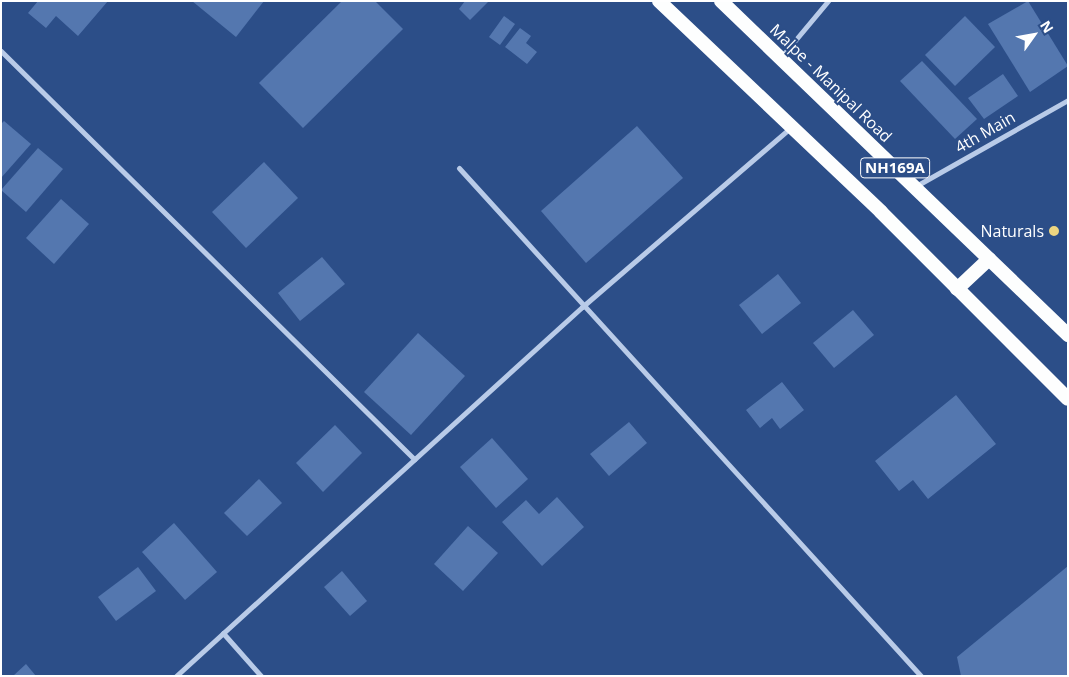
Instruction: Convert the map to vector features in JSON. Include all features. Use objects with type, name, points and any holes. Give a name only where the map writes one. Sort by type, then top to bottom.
[{"type":"highway","name":"NH169A","points":[[659,1],[1068,399]]},
{"type":"highway","name":"Malpe - Manipal Road","points":[[721,1],[1068,335]]},
{"type":"highway","points":[[957,289],[989,259]]},
{"type":"street","points":[[780,58],[828,1]]},
{"type":"street","points":[[1,51],[414,460]]},
{"type":"street","name":"4th Main","points":[[915,187],[1068,100]]},
{"type":"street","points":[[176,676],[582,307],[790,128]]},
{"type":"street","points":[[458,168],[582,307],[921,676]]},
{"type":"street","points":[[223,633],[260,676]]},
{"type":"building","points":[[38,1],[108,1],[78,36],[56,16],[46,28],[28,13]]},
{"type":"building","points":[[192,1],[264,1],[236,37]]},
{"type":"building","points":[[342,1],[375,1],[403,29],[303,128],[259,83]]},
{"type":"building","points":[[465,1],[489,1],[470,20],[459,9]]},
{"type":"building","points":[[1028,1],[1068,66],[1030,92],[988,24]]},
{"type":"building","points":[[504,16],[515,24],[500,45],[489,37]]},
{"type":"building","points":[[965,16],[995,47],[955,86],[925,55]]},
{"type":"building","points":[[520,28],[531,36],[526,43],[537,52],[527,64],[505,47]]},
{"type":"building","points":[[922,61],[977,119],[955,139],[900,81]]},
{"type":"building","points":[[1003,74],[1018,96],[984,119],[968,98]]},
{"type":"building","points":[[4,121],[31,144],[1,178],[1,124]]},
{"type":"building","points":[[637,126],[683,178],[586,263],[541,211]]},
{"type":"building","points":[[38,148],[63,169],[26,212],[1,190]]},
{"type":"building","points":[[264,162],[298,198],[246,248],[212,212]]},
{"type":"building","points":[[61,199],[89,224],[54,264],[26,238]]},
{"type":"building","points":[[322,257],[345,284],[300,321],[278,293]]},
{"type":"building","points":[[778,274],[801,303],[762,334],[739,305]]},
{"type":"building","points":[[853,310],[874,335],[834,368],[813,343]]},
{"type":"building","points":[[418,333],[465,376],[411,435],[364,392]]},
{"type":"building","points":[[782,382],[804,410],[780,429],[772,418],[760,428],[746,410]]},
{"type":"building","points":[[956,395],[996,444],[928,499],[913,480],[899,491],[875,461]]},
{"type":"building","points":[[629,422],[647,443],[609,476],[590,454]]},
{"type":"building","points":[[335,425],[362,453],[323,492],[296,463]]},
{"type":"building","points":[[492,438],[528,479],[496,508],[460,467]]},
{"type":"building","points":[[259,479],[282,503],[247,536],[224,513]]},
{"type":"building","points":[[557,497],[584,527],[542,566],[502,522],[526,500],[539,514]]},
{"type":"building","points":[[174,523],[217,572],[185,600],[142,552]]},
{"type":"building","points":[[468,526],[498,553],[463,591],[434,564]]},
{"type":"building","points":[[1068,566],[1068,676],[961,676],[957,657]]},
{"type":"building","points":[[138,567],[156,591],[116,621],[98,597]]},
{"type":"building","points":[[342,571],[367,601],[350,616],[324,587]]},
{"type":"building","points":[[26,664],[36,676],[13,676]]},
{"type":"place","name":"Naturals","points":[[1054,231]]}]
